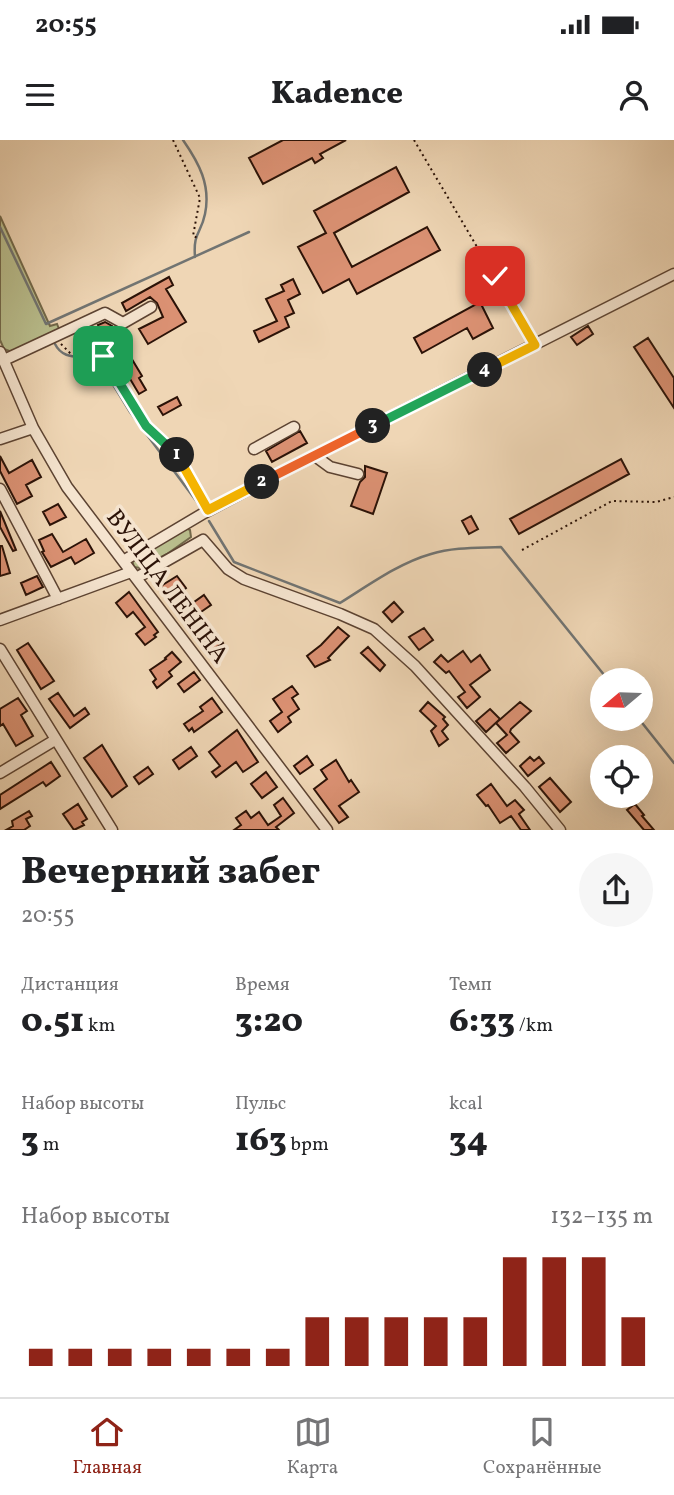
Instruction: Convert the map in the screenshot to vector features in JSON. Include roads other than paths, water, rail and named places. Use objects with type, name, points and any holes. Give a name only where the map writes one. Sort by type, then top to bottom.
[{"type":"street","points":[[123,561],[208,510],[674,274]]},
{"type":"street","points":[[2,356],[57,336],[105,313],[123,323],[151,307]]},
{"type":"street","name":"ВУЛІЦА ЛЕНІНА","points":[[2,356],[33,428],[67,487],[327,830]]},
{"type":"street","points":[[254,449],[294,427]]},
{"type":"street","points":[[0,439],[33,428]]},
{"type":"street","points":[[315,456],[330,467],[358,474]]},
{"type":"street","points":[[0,489],[58,599]]},
{"type":"street","points":[[192,520],[203,540],[228,569],[244,579],[374,629],[415,666],[525,787],[560,830]]},
{"type":"street","points":[[0,620],[134,575],[203,540]]},
{"type":"street","points":[[0,649],[112,830]]},
{"type":"street","points":[[0,773],[55,740]]},
{"type":"waterway","points":[[183,140],[199,166],[206,193],[205,214],[196,238],[195,257]]},
{"type":"waterway","points":[[0,227],[46,324],[249,232]]},
{"type":"waterway","points":[[55,344],[68,355],[98,360],[130,412],[200,506]]},
{"type":"waterway","points":[[209,521],[234,562],[340,603],[384,575],[419,558],[448,550],[501,547],[599,668]]},
{"type":"waterway","points":[[649,732],[674,763]]}]
